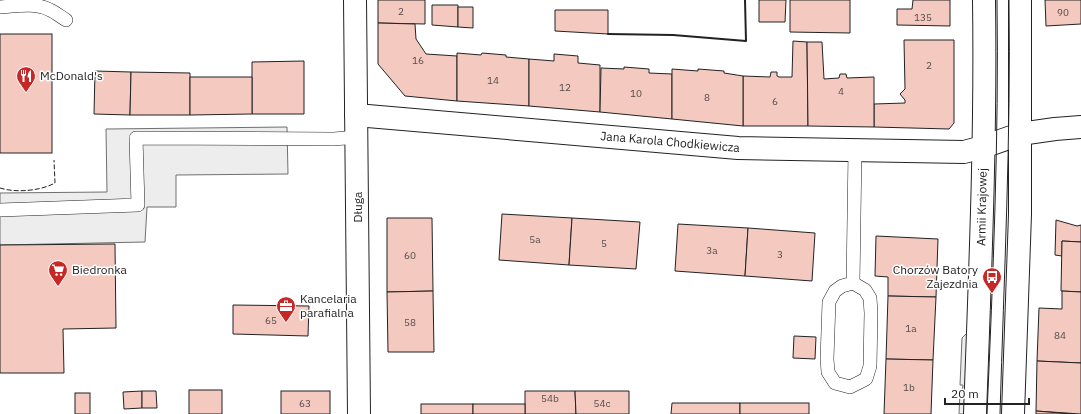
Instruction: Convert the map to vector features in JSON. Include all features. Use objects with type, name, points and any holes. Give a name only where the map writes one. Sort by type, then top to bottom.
[{"type":"street","name":"Długa","points":[[356,0],[359,414]]},
{"type":"street","name":"Armii Krajowej","points":[[975,414],[982,216],[985,62],[984,0]]},
{"type":"street","points":[[1013,414],[1020,214],[1020,0]]},
{"type":"street","name":"Jana Karola Chodkiewicza","points":[[356,115],[738,148],[856,151],[964,152],[1020,134],[1081,127]]},
{"type":"lane","points":[[0,7],[42,7],[50,9],[66,20]]},
{"type":"lane","points":[[0,210],[138,205],[136,138],[334,139],[357,137]]},
{"type":"lane","points":[[853,283],[856,151]]},
{"type":"lane","points":[[853,283],[865,290],[870,298],[872,312],[870,366],[866,379],[850,387],[835,383],[828,372],[827,352],[829,302],[835,291],[842,286],[853,283]]},
{"type":"shaded area","points":[[287,127],[288,174],[176,175],[176,207],[147,207],[145,242],[0,245],[0,193],[107,192],[106,129]]},
{"type":"shaded area","points":[[970,330],[968,414],[959,414],[960,392],[962,392],[963,385],[960,385],[962,338]]},
{"type":"building","points":[[378,0],[425,0],[425,24],[378,23]]},
{"type":"building","points":[[759,0],[786,0],[785,22],[759,22]]},
{"type":"building","points":[[790,0],[850,0],[850,33],[790,32]]},
{"type":"building","points":[[913,0],[950,0],[950,26],[897,25],[897,9],[912,9]]},
{"type":"building","points":[[1045,0],[1081,0],[1081,24],[1046,26]]},
{"type":"building","points":[[432,5],[458,5],[458,27],[432,25]]},
{"type":"building","points":[[458,7],[473,7],[473,28],[458,27]]},
{"type":"building","points":[[555,10],[608,10],[608,34],[555,31]]},
{"type":"building","points":[[378,23],[415,24],[416,39],[426,54],[457,56],[457,101],[405,96],[378,64]]},
{"type":"building","name":"McDonald's","points":[[0,34],[52,34],[52,153],[0,153]]},
{"type":"building","points":[[904,40],[954,40],[954,123],[949,129],[874,127],[874,104],[905,103],[905,100],[900,94],[905,89]]},
{"type":"building","points":[[793,41],[807,42],[808,126],[743,126],[743,76],[770,77],[771,72],[777,72],[777,76],[779,77],[792,77]]},
{"type":"building","points":[[807,42],[822,42],[824,79],[839,78],[840,74],[846,74],[847,78],[874,77],[874,127],[808,126]]},
{"type":"building","points":[[457,53],[506,55],[506,57],[529,59],[529,106],[457,101]]},
{"type":"building","points":[[554,54],[578,56],[578,63],[600,65],[600,112],[529,106],[529,59],[554,61]]},
{"type":"building","points":[[304,61],[304,114],[252,114],[252,62]]},
{"type":"building","points":[[624,67],[649,69],[649,73],[672,74],[672,119],[600,112],[601,68],[624,69]]},
{"type":"building","points":[[672,69],[724,71],[724,73],[743,76],[743,126],[672,119]]},
{"type":"building","points":[[95,71],[131,72],[130,115],[94,114]]},
{"type":"building","points":[[131,72],[190,73],[190,115],[130,115]]},
{"type":"building","points":[[190,77],[252,77],[252,114],[190,115]]},
{"type":"building","points":[[502,214],[572,218],[569,265],[499,260]]},
{"type":"building","points":[[387,218],[432,218],[433,291],[387,292]]},
{"type":"building","points":[[572,218],[640,222],[636,269],[569,265]]},
{"type":"building","points":[[1056,220],[1077,226],[1081,225],[1081,242],[1062,241],[1062,256],[1055,255]]},
{"type":"building","points":[[678,224],[748,228],[745,276],[675,271]]},
{"type":"building","points":[[748,228],[815,233],[812,281],[745,276]]},
{"type":"building","points":[[876,236],[938,239],[936,297],[888,296],[888,277],[875,276]]},
{"type":"building","points":[[1062,241],[1081,242],[1081,292],[1061,291]]},
{"type":"building","name":"Biedronka","points":[[115,244],[116,328],[63,329],[64,373],[0,373],[0,245]]},
{"type":"building","points":[[433,291],[434,352],[388,352],[387,292]]},
{"type":"building","points":[[1062,291],[1081,292],[1081,363],[1037,361],[1039,308],[1062,309]]},
{"type":"building","points":[[888,296],[936,297],[933,360],[886,359]]},
{"type":"building","points":[[233,305],[309,306],[308,336],[233,334]]},
{"type":"building","points":[[794,336],[816,337],[815,359],[793,358]]},
{"type":"building","points":[[886,359],[933,360],[931,414],[884,414]]},
{"type":"building","points":[[1037,361],[1081,363],[1081,414],[1036,411]]},
{"type":"building","points":[[189,390],[222,390],[222,414],[189,414]]},
{"type":"building","points":[[142,391],[142,408],[124,409],[123,392]]},
{"type":"building","points":[[142,391],[156,391],[157,408],[142,408]]},
{"type":"building","points":[[281,391],[330,391],[330,414],[281,414]]},
{"type":"building","points":[[525,391],[575,391],[576,414],[525,414]]},
{"type":"building","points":[[575,391],[629,391],[629,414],[576,414]]},
{"type":"building","points":[[75,393],[90,393],[90,414],[75,414]]},
{"type":"building","points":[[672,403],[740,403],[740,414],[671,414]]},
{"type":"building","points":[[740,403],[809,403],[809,414],[740,414]]},
{"type":"building","points":[[421,404],[473,404],[473,414],[421,414]]},
{"type":"building","points":[[473,404],[525,404],[525,414],[473,414]]},
{"type":"building","points":[[1036,411],[1072,414],[1036,414]]},
{"type":"tram line","points":[[987,414],[996,155],[997,0]]},
{"type":"tram line","points":[[1000,414],[1008,155],[1009,0]]},
{"type":"fence","points":[[0,188],[20,191],[42,188],[55,183],[54,160]]},
{"type":"wall","points":[[608,34],[673,35],[746,41],[745,0]]},
{"type":"place","name":"McDonald's","points":[[26,93]]},
{"type":"place","name":"Biedronka","points":[[58,287]]},
{"type":"place","name":"Chorzów Batory Zajezdnia","points":[[992,294]]},
{"type":"place","name":"Kancelaria parafialna","points":[[286,323]]}]
